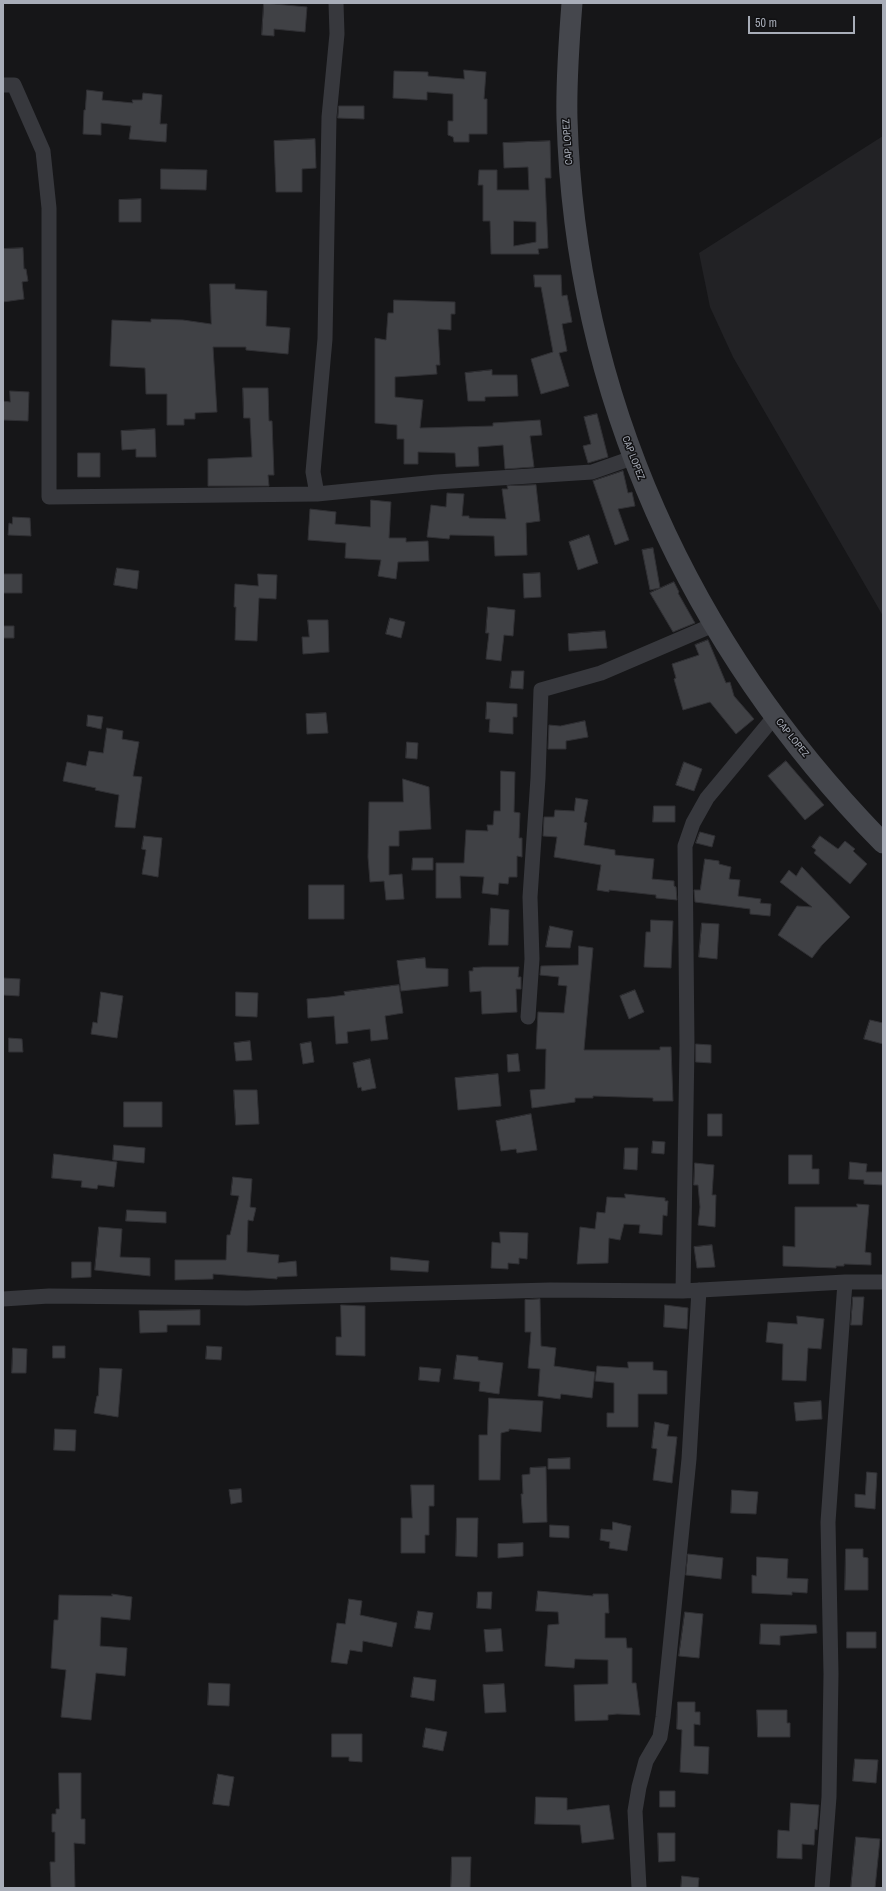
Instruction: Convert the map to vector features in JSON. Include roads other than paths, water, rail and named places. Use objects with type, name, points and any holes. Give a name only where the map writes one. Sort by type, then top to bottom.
[{"type":"street","points":[[317,494],[313,472],[326,340],[329,117],[337,34],[336,3]]},
{"type":"street","name":"CAP LOPEZ","points":[[572,3],[567,119],[572,192],[581,266],[596,344],[632,458],[679,563],[713,625],[756,692],[856,816],[883,843]]},
{"type":"street","points":[[3,85],[14,86],[43,151],[49,208],[49,497],[317,494],[437,482],[592,472],[632,458]]},
{"type":"street","points":[[528,1017],[532,959],[530,898],[542,690],[601,673],[713,625]]},
{"type":"street","points":[[683,1291],[687,1046],[685,846],[692,823],[707,798],[774,716]]},
{"type":"street","points":[[3,1299],[49,1296],[247,1298],[550,1290],[683,1291],[845,1282],[883,1282]]},
{"type":"street","points":[[822,1888],[830,1789],[831,1674],[828,1522],[845,1282]]},
{"type":"street","points":[[638,1888],[635,1811],[640,1780],[646,1761],[660,1737],[663,1717],[689,1460],[699,1290]]}]
